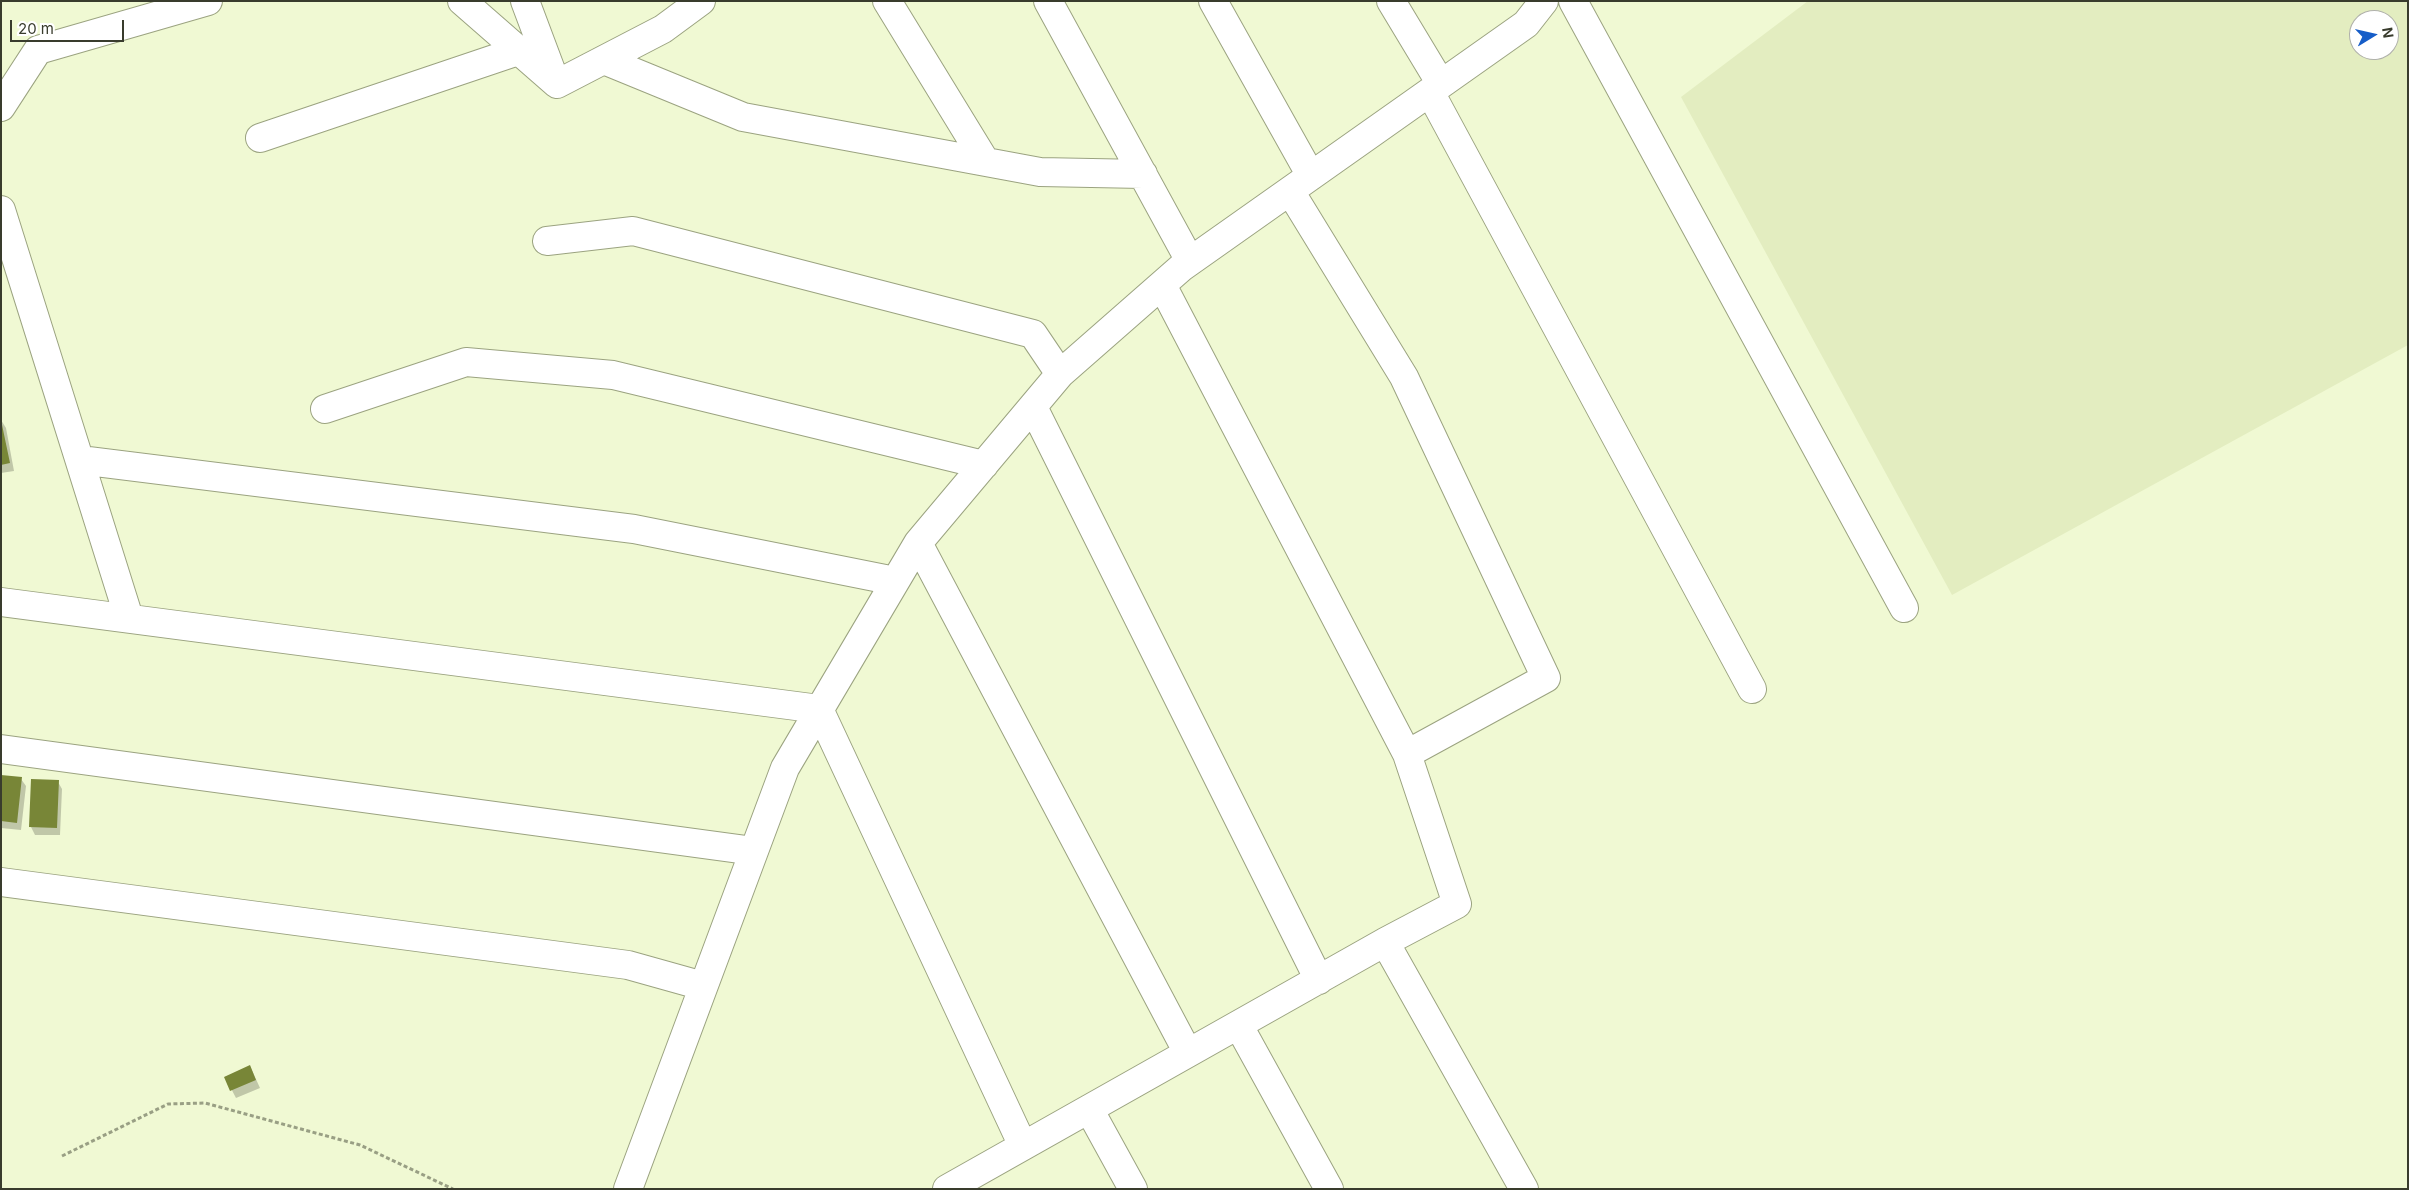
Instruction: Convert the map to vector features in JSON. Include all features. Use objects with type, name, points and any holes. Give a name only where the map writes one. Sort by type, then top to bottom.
[{"type":"street","points":[[1,107],[38,50],[208,1]]},
{"type":"street","points":[[462,1],[557,84]]},
{"type":"street","points":[[525,1],[557,84]]},
{"type":"street","points":[[888,1],[985,161]]},
{"type":"street","points":[[1048,1],[1190,261]]},
{"type":"street","points":[[1213,1],[1311,176]]},
{"type":"street","points":[[1391,1],[1752,689]]},
{"type":"street","points":[[1573,1],[1904,608]]},
{"type":"street","points":[[557,84],[663,30],[698,2]]},
{"type":"street","points":[[628,1189],[785,768],[918,543],[1060,374],[1162,285],[1190,261],[1526,24],[1541,2]]},
{"type":"street","points":[[260,138],[518,50]]},
{"type":"street","points":[[604,60],[743,116],[1040,172],[1143,174]]},
{"type":"street","points":[[1290,191],[1404,377],[1546,678],[1408,754]]},
{"type":"street","points":[[1,210],[129,618]]},
{"type":"street","points":[[547,241],[633,231],[1023,331],[1033,334],[1060,374]]},
{"type":"street","points":[[947,1189],[1385,942],[1457,904],[1408,754],[1162,285]]},
{"type":"street","points":[[325,409],[466,362],[613,375],[984,465]]},
{"type":"street","points":[[1033,407],[1320,980]]},
{"type":"street","points":[[80,460],[634,529],[896,581]]},
{"type":"street","points":[[918,543],[1188,1054]]},
{"type":"street","points":[[1,602],[819,709]]},
{"type":"street","points":[[819,709],[1023,1146]]},
{"type":"street","points":[[1,748],[754,851]]},
{"type":"street","points":[[1,882],[628,965],[703,986]]},
{"type":"street","points":[[1385,942],[1524,1189]]},
{"type":"street","points":[[1239,1026],[1329,1189]]},
{"type":"street","points":[[1089,1109],[1133,1189]]},
{"type":"path","points":[[62,1156],[168,1104],[206,1102],[360,1145],[453,1189]]},
{"type":"shaded area","points":[[1808,1],[2408,1],[2408,345],[1952,595],[1681,97]]},
{"type":"building","points":[[1,420],[10,463],[1,465]]},
{"type":"building","points":[[1,775],[22,777],[17,823],[1,821]]},
{"type":"building","points":[[31,779],[59,780],[57,828],[29,827]]},
{"type":"building","points":[[250,1065],[256,1080],[230,1091],[224,1077]]}]
